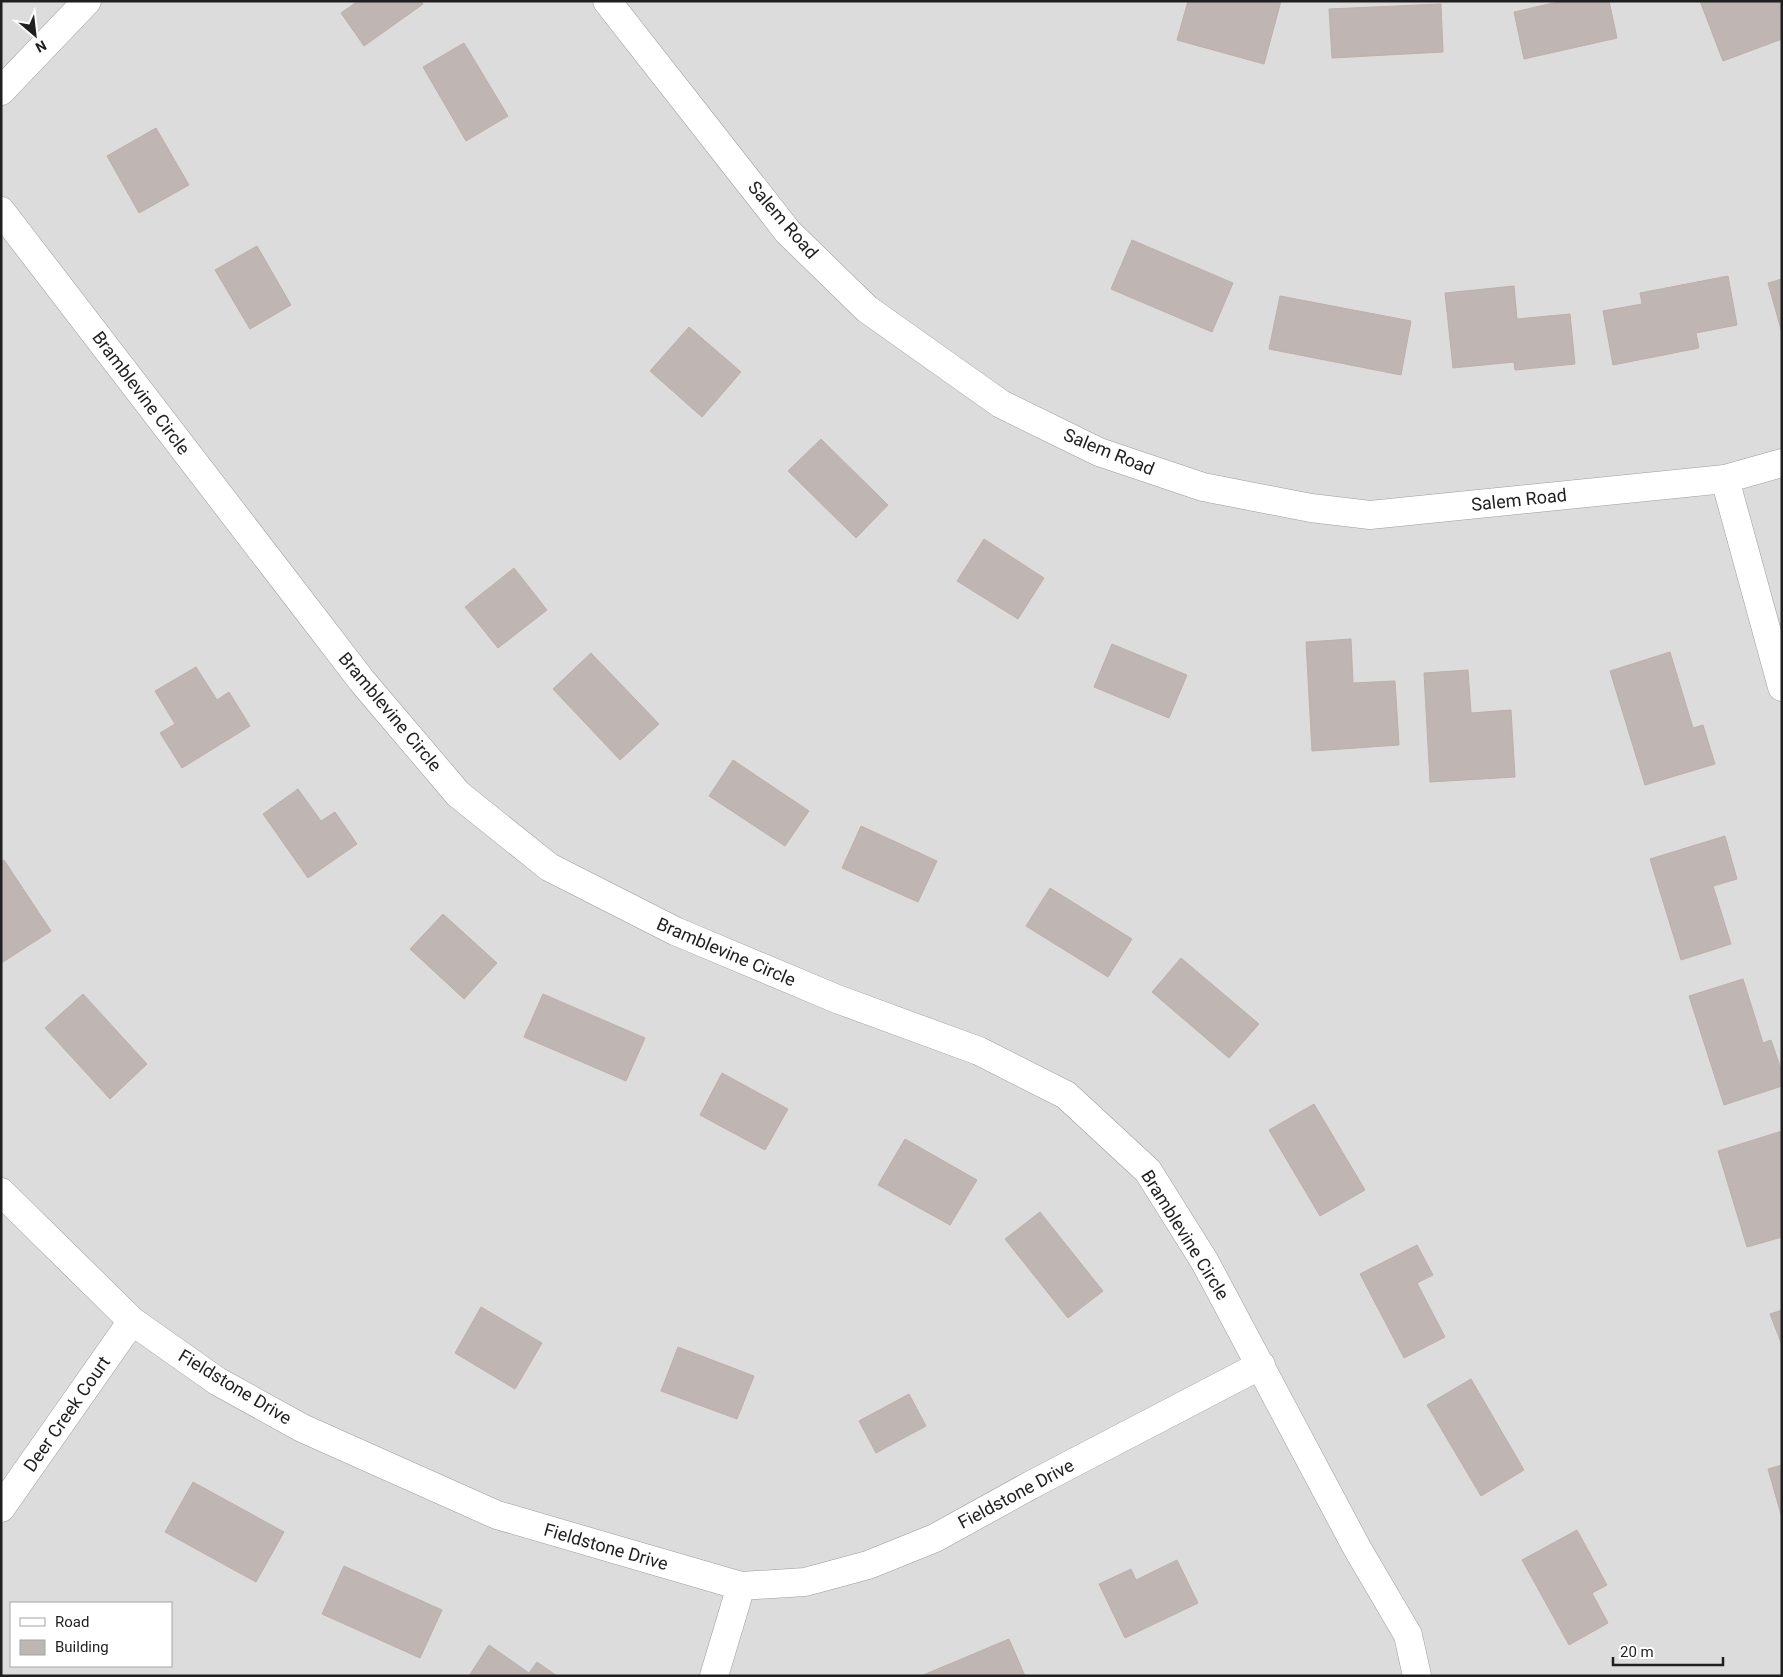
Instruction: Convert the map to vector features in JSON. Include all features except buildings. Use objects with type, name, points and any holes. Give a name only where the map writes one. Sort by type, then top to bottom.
[{"type":"street","points":[[1,91],[87,1]]},
{"type":"street","name":"Salem Road","points":[[607,1],[788,232],[867,309],[1001,404],[1099,452],[1203,487],[1311,508],[1370,514],[1724,479],[1782,463]]},
{"type":"street","name":"Bramblevine Circle","points":[[1,211],[362,681],[458,794],[549,867],[675,931],[837,999],[979,1050],[1066,1096],[1148,1171],[1205,1262],[1357,1548],[1408,1635],[1417,1676]]},
{"type":"street","points":[[1724,479],[1782,687]]},
{"type":"street","name":"Fieldstone Drive","points":[[1,1192],[132,1321],[217,1381],[302,1428],[497,1515],[741,1586],[805,1582],[868,1565],[934,1538],[1261,1365]]},
{"type":"street","name":"Deer Creek Court","points":[[1,1508],[132,1321]]},
{"type":"street","points":[[714,1676],[741,1586]]},
{"type":"shaded area","points":[[1,1],[1782,1],[1782,1676],[1,1676]]}]
